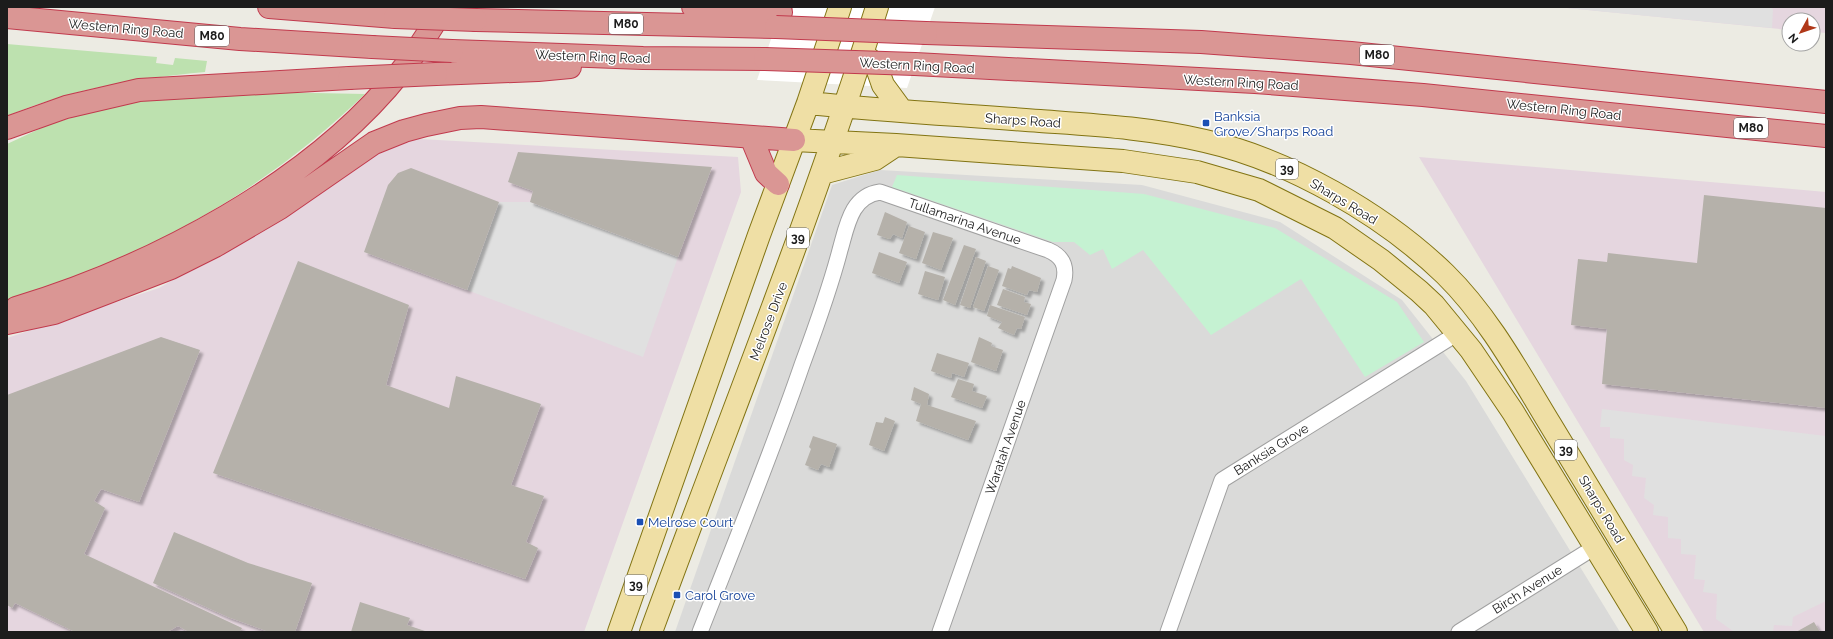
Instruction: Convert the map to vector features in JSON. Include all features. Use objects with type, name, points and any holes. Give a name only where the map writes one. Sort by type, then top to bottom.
[{"type":"highway","name":"M80","points":[[269,7],[395,17],[476,20],[778,19],[1201,42],[1435,61],[1826,102]]},
{"type":"highway","points":[[7,311],[95,281],[182,240],[237,209],[282,179],[338,136],[368,108],[402,71],[425,39],[444,7]]},
{"type":"highway","points":[[693,7],[778,19]]},
{"type":"highway","name":"Western Ring Road","points":[[7,17],[240,39],[372,48],[643,58],[765,59],[915,64],[1255,82],[1423,95],[1826,136]]},
{"type":"highway","points":[[7,128],[66,107],[139,90],[349,78],[538,70],[643,58]]},
{"type":"highway","points":[[7,323],[54,313],[171,268],[215,246],[280,208],[374,143],[404,131],[426,125],[460,118],[481,117],[794,140]]},
{"type":"highway","points":[[751,137],[766,173],[778,184]]},
{"type":"main road","points":[[808,103],[840,7]]},
{"type":"main road","name":"Melrose Drive","points":[[651,632],[775,304],[833,142],[844,106],[863,54],[877,7]]},
{"type":"main road","points":[[863,54],[876,65],[883,85],[902,111]]},
{"type":"main road","name":"Sharps Road","points":[[808,103],[1152,131],[1205,140],[1254,154],[1306,178],[1354,206],[1401,236],[1446,275],[1480,315],[1506,354],[1676,632]]},
{"type":"main road","name":"39","points":[[619,632],[758,235],[808,103]]},
{"type":"main road","name":"Sharps Road","points":[[794,140],[896,145],[1148,164],[1197,172],[1259,190],[1335,228],[1381,260],[1434,305],[1458,333],[1484,368],[1513,412],[1647,632]]},
{"type":"main road","points":[[822,173],[875,159],[896,145]]},
{"type":"main road","points":[[1259,190],[1273,163]]},
{"type":"main road","points":[[652,537],[682,548]]},
{"type":"street","name":"Tullamarina Avenue","points":[[700,632],[769,459],[832,282],[851,216],[857,203],[873,193],[885,193],[1048,250],[1059,256],[1063,261]]},
{"type":"street","name":"Waratah Avenue","points":[[940,632],[1064,280],[1065,272],[1063,261]]},
{"type":"street","name":"Banksia Grove","points":[[1168,632],[1222,480],[1458,333]]},
{"type":"street","name":"Birch Avenue","points":[[1459,632],[1595,547]]},
{"type":"shaded area","points":[[1557,7],[1826,7],[1826,33],[1821,33],[1821,12],[1781,12],[1781,29]]},
{"type":"shaded area","points":[[1557,7],[1770,7],[1773,9],[1772,28]]},
{"type":"shaded area","points":[[402,138],[738,157],[741,192],[584,632],[7,632],[7,338],[159,288],[290,212]]},
{"type":"shaded area","points":[[1419,157],[1826,192],[1826,632],[1704,632]]},
{"type":"shaded area","points":[[880,170],[1142,185],[1280,222],[1402,300],[1466,381],[1620,632],[675,632],[832,185]]},
{"type":"shaded area","points":[[499,202],[530,202],[678,257],[643,357],[467,290]]},
{"type":"shaded area","points":[[1602,409],[1826,436],[1826,601],[1793,617],[1792,626],[1774,625],[1773,632],[1733,631],[1716,619],[1717,594],[1703,592],[1705,580],[1694,579],[1696,555],[1681,554],[1681,539],[1668,538],[1668,517],[1653,515],[1654,505],[1644,498],[1646,478],[1632,476],[1633,465],[1624,460],[1624,439],[1610,438],[1610,427],[1600,427]]},
{"type":"green space","points":[[7,44],[157,57],[156,63],[173,65],[175,58],[207,61],[205,72],[104,86],[56,98],[7,116]]},
{"type":"green space","points":[[214,91],[365,94],[326,129],[286,161],[243,191],[199,218],[153,243],[105,265],[57,284],[7,300],[7,144],[50,124],[130,101]]},
{"type":"green space","points":[[897,175],[1144,194],[1275,228],[1397,302],[1424,342],[1365,377],[1301,279],[1211,335],[1143,250],[1112,269],[1103,249],[1090,255],[1074,242],[1053,242],[892,187]]},
{"type":"pier","points":[[782,7],[935,7],[907,88],[757,80]]},
{"type":"building","points":[[518,152],[712,167],[678,257],[530,202],[533,191],[508,182]]},
{"type":"building","points":[[411,168],[499,202],[467,290],[364,252],[388,185],[398,173]]},
{"type":"building","points":[[1704,195],[1826,208],[1826,408],[1602,384],[1607,329],[1571,325],[1578,259],[1607,262],[1608,253],[1697,263]]},
{"type":"building","points":[[885,212],[907,222],[902,238],[893,234],[890,239],[877,235]]},
{"type":"building","points":[[909,226],[925,232],[916,259],[899,253]]},
{"type":"building","points":[[933,232],[953,238],[941,270],[922,263]]},
{"type":"building","points":[[964,245],[976,249],[955,305],[943,300]]},
{"type":"building","points":[[879,252],[907,262],[899,283],[872,273]]},
{"type":"building","points":[[976,257],[986,261],[970,308],[960,305]]},
{"type":"building","points":[[298,261],[409,305],[386,385],[449,408],[456,376],[541,404],[511,485],[544,496],[526,542],[538,548],[525,579],[213,473]]},
{"type":"building","points":[[988,266],[999,270],[984,311],[973,307]]},
{"type":"building","points":[[1012,266],[1041,278],[1037,292],[1029,290],[1027,295],[1002,286],[1008,268],[1011,269]]},
{"type":"building","points":[[925,271],[945,277],[938,300],[918,294]]},
{"type":"building","points":[[1003,289],[1025,297],[1024,302],[1031,304],[1027,315],[997,305]]},
{"type":"building","points":[[990,305],[1025,317],[1021,329],[1017,328],[1014,335],[998,328],[1002,322],[987,316]]},
{"type":"building","points":[[161,337],[200,350],[139,502],[101,489],[94,501],[105,508],[84,554],[242,628],[240,632],[189,632],[178,626],[167,632],[75,632],[15,603],[12,608],[7,605],[7,395]]},
{"type":"building","points":[[979,337],[992,343],[991,346],[1003,350],[996,371],[971,362]]},
{"type":"building","points":[[937,353],[969,363],[964,377],[952,373],[951,378],[931,371]]},
{"type":"building","points":[[958,379],[974,384],[972,391],[987,396],[982,408],[951,397]]},
{"type":"building","points":[[914,387],[929,394],[927,405],[976,421],[968,440],[916,421],[921,404],[911,400]]},
{"type":"building","points":[[885,417],[895,421],[884,451],[869,445],[876,422],[883,423]]},
{"type":"building","points":[[813,436],[837,444],[829,467],[821,464],[818,470],[805,465],[811,449],[809,447]]},
{"type":"building","points":[[174,532],[248,563],[312,583],[295,632],[269,632],[228,617],[153,583]]},
{"type":"building","points":[[360,602],[410,618],[407,625],[428,632],[351,632]]},
{"type":"building","points":[[1814,622],[1820,632],[1796,632]]},
{"type":"place","name":"Banksia Grove/Sharps Road","points":[[1206,123]]},
{"type":"place","name":"Melrose Court","points":[[640,522]]},
{"type":"place","name":"Carol Grove","points":[[677,595]]}]
